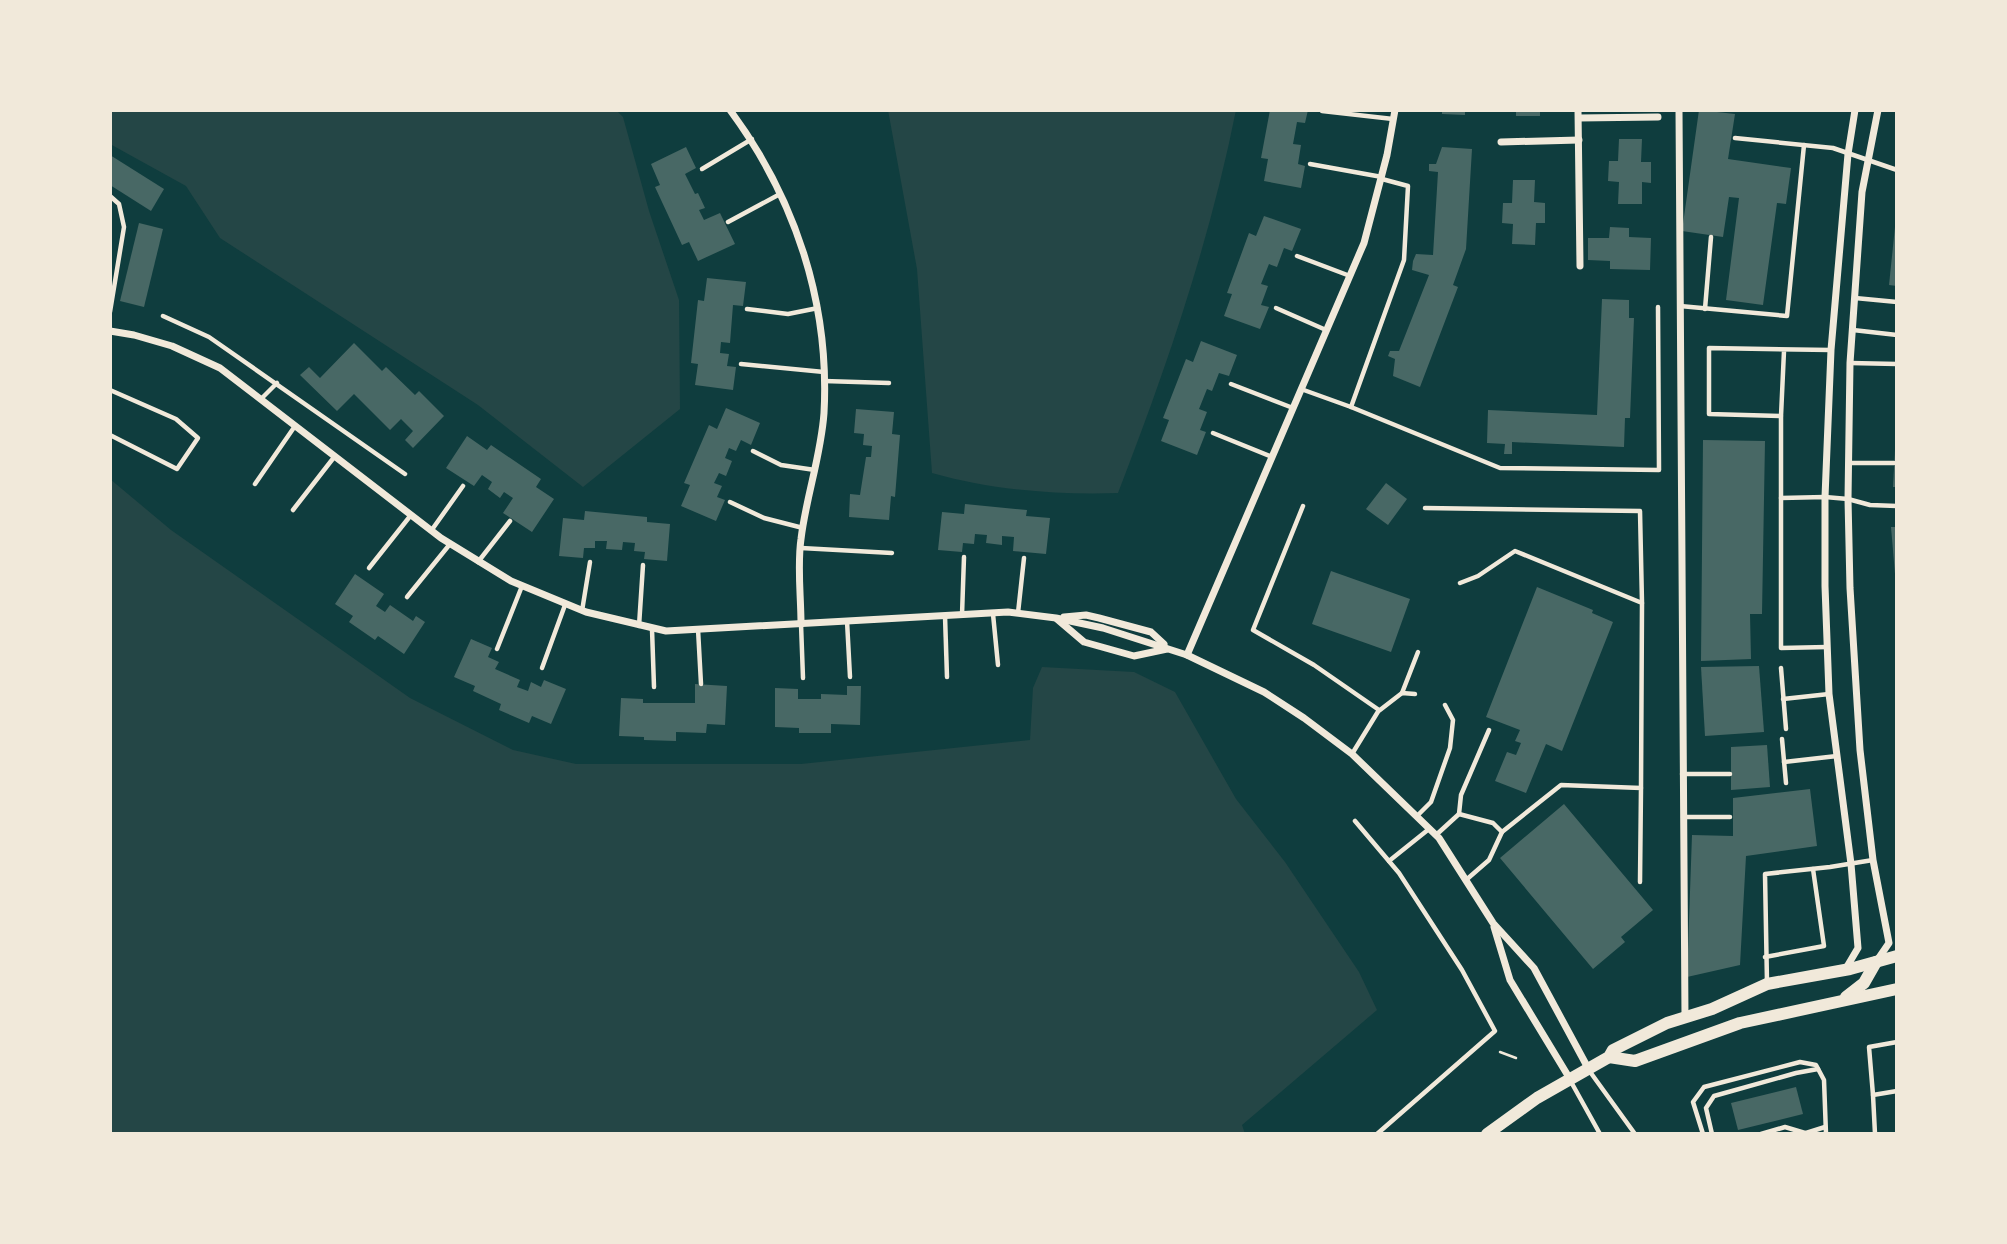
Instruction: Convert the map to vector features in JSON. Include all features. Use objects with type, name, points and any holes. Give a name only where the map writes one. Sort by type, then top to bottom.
[{"type":"street","points":[[730,110],[752,139],[781,194],[804,251],[818,307],[824,377],[824,416],[800,548],[801,624]]},
{"type":"street","points":[[1187,655],[1364,243],[1382,178],[1395,110]]},
{"type":"street","points":[[1679,110],[1685,1017]]},
{"type":"street","points":[[1845,970],[1858,948],[1851,864],[1829,694],[1825,497],[1830,351],[1848,154],[1855,110]]},
{"type":"street","points":[[1843,1000],[1864,984],[1889,943],[1873,860],[1861,761],[1848,499],[1850,363],[1862,192],[1878,110]]},
{"type":"street","points":[[1580,266],[1578,114],[1658,117]]},
{"type":"street","points":[[1501,142],[1579,140]]},
{"type":"street","points":[[110,331],[172,346],[220,368],[431,531],[478,563],[522,586],[582,611],[666,631],[993,613],[1056,618],[1086,615],[1151,632],[1169,649],[1264,692],[1304,718],[1352,754],[1417,816],[1436,835],[1493,923],[1534,968],[1588,1068]]},
{"type":"street","points":[[1056,618],[1084,642],[1134,656],[1169,649]]},
{"type":"street","points":[[1493,923],[1510,980],[1570,1079]]},
{"type":"street","points":[[1487,1134],[1537,1098],[1609,1057],[1613,1050],[1667,1023],[1767,984],[1845,970],[1897,956]]},
{"type":"street","points":[[1609,1057],[1635,1061],[1740,1023],[1897,989]]},
{"type":"lane","points":[[1322,111],[1393,119]]},
{"type":"lane","points":[[1735,138],[1833,148],[1897,170]]},
{"type":"lane","points":[[702,169],[752,139]]},
{"type":"lane","points":[[1680,306],[1787,316],[1804,145]]},
{"type":"lane","points":[[1310,164],[1382,178],[1408,186],[1405,260],[1351,407]]},
{"type":"lane","points":[[728,222],[781,194]]},
{"type":"lane","points":[[110,196],[119,204],[124,226],[110,312]]},
{"type":"lane","points":[[1705,309],[1712,237]]},
{"type":"lane","points":[[1297,256],[1350,276]]},
{"type":"lane","points":[[1855,298],[1897,302]]},
{"type":"lane","points":[[747,309],[788,314],[818,307]]},
{"type":"lane","points":[[1301,389],[1500,468],[1659,470],[1658,307]]},
{"type":"lane","points":[[1276,308],[1326,330]]},
{"type":"lane","points":[[163,316],[209,337],[405,474]]},
{"type":"lane","points":[[1853,330],[1897,335]]},
{"type":"lane","points":[[1782,416],[1709,414],[1709,348],[1830,351]]},
{"type":"lane","points":[[1784,351],[1781,648],[1827,647]]},
{"type":"lane","points":[[1850,363],[1897,364]]},
{"type":"lane","points":[[741,365],[889,383]]},
{"type":"lane","points":[[261,399],[277,383]]},
{"type":"lane","points":[[1231,384],[1293,408]]},
{"type":"lane","points":[[110,390],[176,419],[198,438],[177,469],[110,435]]},
{"type":"lane","points":[[255,484],[295,426]]},
{"type":"lane","points":[[1213,433],[1272,457]]},
{"type":"lane","points":[[753,451],[781,465],[815,470]]},
{"type":"lane","points":[[293,510],[335,456]]},
{"type":"lane","points":[[1849,463],[1894,463]]},
{"type":"lane","points":[[431,531],[463,486]]},
{"type":"lane","points":[[1781,498],[1825,497],[1870,505],[1897,506]]},
{"type":"lane","points":[[730,502],[764,518],[803,528]]},
{"type":"lane","points":[[1303,506],[1253,630],[1314,664],[1379,710]]},
{"type":"lane","points":[[1425,508],[1640,511],[1640,881]]},
{"type":"lane","points":[[369,568],[411,515]]},
{"type":"lane","points":[[478,563],[510,521]]},
{"type":"lane","points":[[407,597],[450,544]]},
{"type":"lane","points":[[800,548],[892,553]]},
{"type":"lane","points":[[1460,583],[1478,576],[1515,551],[1642,603]]},
{"type":"lane","points":[[962,615],[964,557]]},
{"type":"lane","points":[[1018,614],[1024,558]]},
{"type":"lane","points":[[582,611],[590,562]]},
{"type":"lane","points":[[639,626],[643,565]]},
{"type":"lane","points":[[497,649],[522,586]]},
{"type":"lane","points":[[542,668],[565,605]]},
{"type":"lane","points":[[993,613],[998,665]]},
{"type":"lane","points":[[945,616],[947,677]]},
{"type":"lane","points":[[847,621],[850,677]]},
{"type":"lane","points":[[801,624],[803,678]]},
{"type":"lane","points":[[652,628],[654,687]]},
{"type":"lane","points":[[698,629],[701,684]]},
{"type":"lane","points":[[1352,754],[1379,710],[1402,693],[1418,652]]},
{"type":"lane","points":[[1781,668],[1786,729]]},
{"type":"lane","points":[[1402,693],[1415,694]]},
{"type":"lane","points":[[1783,699],[1829,694]]},
{"type":"lane","points":[[1417,816],[1431,802],[1450,748],[1453,720],[1445,705]]},
{"type":"lane","points":[[1436,835],[1459,814],[1461,795],[1489,730]]},
{"type":"lane","points":[[1782,739],[1786,783]]},
{"type":"lane","points":[[1784,762],[1838,756]]},
{"type":"lane","points":[[1682,774],[1730,774]]},
{"type":"lane","points":[[1466,880],[1489,860],[1502,832],[1561,785],[1641,788]]},
{"type":"lane","points":[[1459,814],[1493,823],[1502,832]]},
{"type":"lane","points":[[1682,817],[1730,817]]},
{"type":"lane","points":[[1355,821],[1389,862],[1462,970],[1495,1031],[1377,1134]]},
{"type":"lane","points":[[1389,862],[1430,829]]},
{"type":"lane","points":[[1767,984],[1765,874],[1873,860]]},
{"type":"lane","points":[[1765,957],[1824,946],[1814,869]]},
{"type":"lane","points":[[1875,1134],[1869,1047],[1897,1042]]},
{"type":"lane","points":[[1703,1134],[1693,1102],[1704,1087],[1800,1062],[1816,1065],[1824,1080],[1826,1131],[1803,1133],[1785,1127],[1761,1134]]},
{"type":"lane","points":[[1588,1068],[1635,1134]]},
{"type":"lane","points":[[1712,1134],[1706,1108],[1714,1096],[1818,1069]]},
{"type":"lane","points":[[1570,1079],[1600,1134]]},
{"type":"lane","points":[[1873,1094],[1897,1091]]},
{"type":"path","points":[[1500,1052],[1516,1058]]},
{"type":"shaded area","points":[[110,110],[616,110],[623,117],[649,211],[679,300],[680,409],[583,487],[478,405],[220,238],[186,186],[110,144]]},
{"type":"shaded area","points":[[888,110],[1236,110],[1200,256],[1153,399],[1118,493],[1024,490],[977,484],[932,473],[917,269]]},
{"type":"shaded area","points":[[110,479],[171,530],[410,698],[513,750],[576,764],[801,764],[1030,740],[1033,688],[1042,667],[1134,672],[1175,692],[1236,799],[1285,862],[1359,972],[1377,1010],[1242,1125],[1245,1134],[110,1134]]},
{"type":"building","points":[[1270,110],[1308,110],[1305,123],[1297,122],[1293,144],[1301,145],[1298,164],[1305,166],[1301,188],[1264,181],[1268,159],[1261,158]]},
{"type":"building","points":[[1442,110],[1465,110],[1465,115],[1442,114]]},
{"type":"building","points":[[1516,110],[1540,110],[1540,116],[1516,116]]},
{"type":"building","points":[[1699,110],[1735,114],[1728,159],[1791,168],[1786,204],[1777,203],[1763,305],[1726,300],[1739,198],[1729,197],[1723,237],[1682,231]]},
{"type":"building","points":[[1619,139],[1642,139],[1641,162],[1651,162],[1651,183],[1642,182],[1642,204],[1618,204],[1619,182],[1608,181],[1609,161],[1618,161]]},
{"type":"building","points":[[686,147],[696,168],[685,174],[705,208],[699,210],[704,220],[720,213],[735,244],[698,261],[689,242],[682,245],[655,187],[660,185],[651,164]]},
{"type":"building","points":[[1442,147],[1472,149],[1466,249],[1453,285],[1458,287],[1420,387],[1393,376],[1395,359],[1388,356],[1390,351],[1399,351],[1429,275],[1412,270],[1416,254],[1433,255],[1438,172],[1429,171],[1429,164],[1436,164]]},
{"type":"building","points":[[110,155],[164,189],[151,211],[110,185]]},
{"type":"building","points":[[1513,180],[1535,180],[1534,202],[1545,203],[1545,223],[1536,223],[1535,245],[1512,244],[1513,224],[1502,223],[1503,203],[1512,203]]},
{"type":"building","points":[[1264,216],[1301,229],[1292,251],[1284,248],[1277,267],[1269,264],[1261,284],[1268,286],[1261,305],[1269,307],[1260,329],[1224,316],[1232,294],[1227,293],[1249,233],[1256,236]]},
{"type":"building","points":[[139,223],[163,229],[144,307],[120,301]]},
{"type":"building","points":[[1610,227],[1629,228],[1629,237],[1651,238],[1650,270],[1610,269],[1610,261],[1588,260],[1588,238],[1609,238]]},
{"type":"building","points":[[1897,227],[1897,286],[1889,285]]},
{"type":"building","points":[[707,278],[746,282],[743,306],[733,305],[730,343],[721,342],[720,353],[729,354],[727,366],[736,367],[733,390],[695,385],[698,364],[691,363],[698,300],[704,301]]},
{"type":"building","points":[[1602,299],[1629,300],[1629,318],[1634,318],[1630,418],[1625,418],[1624,447],[1512,442],[1512,454],[1504,454],[1505,444],[1487,443],[1488,410],[1597,415]]},
{"type":"building","points":[[1201,341],[1237,355],[1229,376],[1219,373],[1212,391],[1207,389],[1199,409],[1207,412],[1200,430],[1206,432],[1197,455],[1161,441],[1169,420],[1163,418],[1186,359],[1193,362]]},
{"type":"building","points":[[354,343],[382,371],[386,367],[415,395],[419,391],[444,416],[413,448],[405,440],[413,431],[401,419],[390,430],[354,394],[337,411],[300,375],[309,367],[320,378]]},
{"type":"building","points":[[726,408],[760,423],[751,445],[741,440],[736,451],[729,448],[725,458],[732,461],[726,476],[719,473],[714,483],[722,486],[717,497],[725,500],[716,521],[681,506],[690,485],[684,483],[709,425],[717,429]]},
{"type":"building","points":[[856,409],[894,412],[892,434],[900,435],[895,497],[891,496],[889,520],[849,517],[850,494],[860,495],[866,457],[871,457],[872,446],[863,445],[864,434],[854,433]]},
{"type":"building","points":[[467,436],[487,450],[491,445],[541,479],[536,487],[554,499],[532,532],[503,513],[513,498],[504,492],[500,498],[488,489],[492,482],[482,475],[474,486],[446,468]]},
{"type":"building","points":[[1703,440],[1765,441],[1762,614],[1750,614],[1751,659],[1701,661]]},
{"type":"building","points":[[1895,450],[1897,487],[1893,487]]},
{"type":"building","points":[[1386,483],[1407,499],[1388,525],[1366,509]]},
{"type":"building","points":[[965,504],[1027,510],[1026,516],[1050,518],[1046,554],[1013,551],[1014,537],[1002,536],[1002,545],[986,543],[987,535],[975,534],[974,544],[963,543],[962,552],[938,550],[942,512],[964,514]]},
{"type":"building","points":[[585,511],[647,517],[647,522],[670,524],[667,561],[644,559],[645,552],[634,551],[635,543],[623,542],[622,550],[606,549],[607,541],[595,541],[595,548],[584,548],[583,558],[559,556],[563,518],[584,520]]},
{"type":"building","points":[[1891,527],[1897,527],[1897,574],[1895,574]]},
{"type":"building","points":[[1331,571],[1410,599],[1391,652],[1312,624]]},
{"type":"building","points":[[355,574],[384,594],[376,606],[385,612],[390,605],[413,621],[416,616],[425,622],[404,654],[378,636],[375,640],[349,622],[353,616],[335,604]]},
{"type":"building","points":[[1537,587],[1593,610],[1592,613],[1613,622],[1562,751],[1546,744],[1526,793],[1495,781],[1507,752],[1516,755],[1521,743],[1515,741],[1520,730],[1486,717]]},
{"type":"building","points":[[471,639],[492,648],[488,657],[499,662],[495,669],[520,680],[517,687],[528,691],[531,682],[541,687],[544,680],[566,689],[551,724],[532,716],[529,723],[499,710],[501,704],[473,691],[475,686],[454,677]]},
{"type":"building","points":[[1759,666],[1764,732],[1705,736],[1701,667]]},
{"type":"building","points":[[695,684],[727,686],[725,725],[707,724],[706,733],[676,732],[676,741],[619,736],[621,698],[643,699],[643,703],[695,703]]},
{"type":"building","points":[[847,686],[861,686],[860,725],[831,724],[831,733],[799,733],[799,728],[775,727],[775,688],[798,689],[798,699],[821,699],[821,694],[847,695]]},
{"type":"building","points":[[1767,745],[1770,787],[1731,790],[1731,747]]},
{"type":"building","points":[[1810,789],[1817,846],[1746,856],[1740,965],[1687,977],[1692,835],[1733,836],[1733,798]]},
{"type":"building","points":[[1564,804],[1653,910],[1621,937],[1625,942],[1593,969],[1500,858]]},
{"type":"building","points":[[1796,1087],[1803,1114],[1738,1130],[1731,1103]]}]
